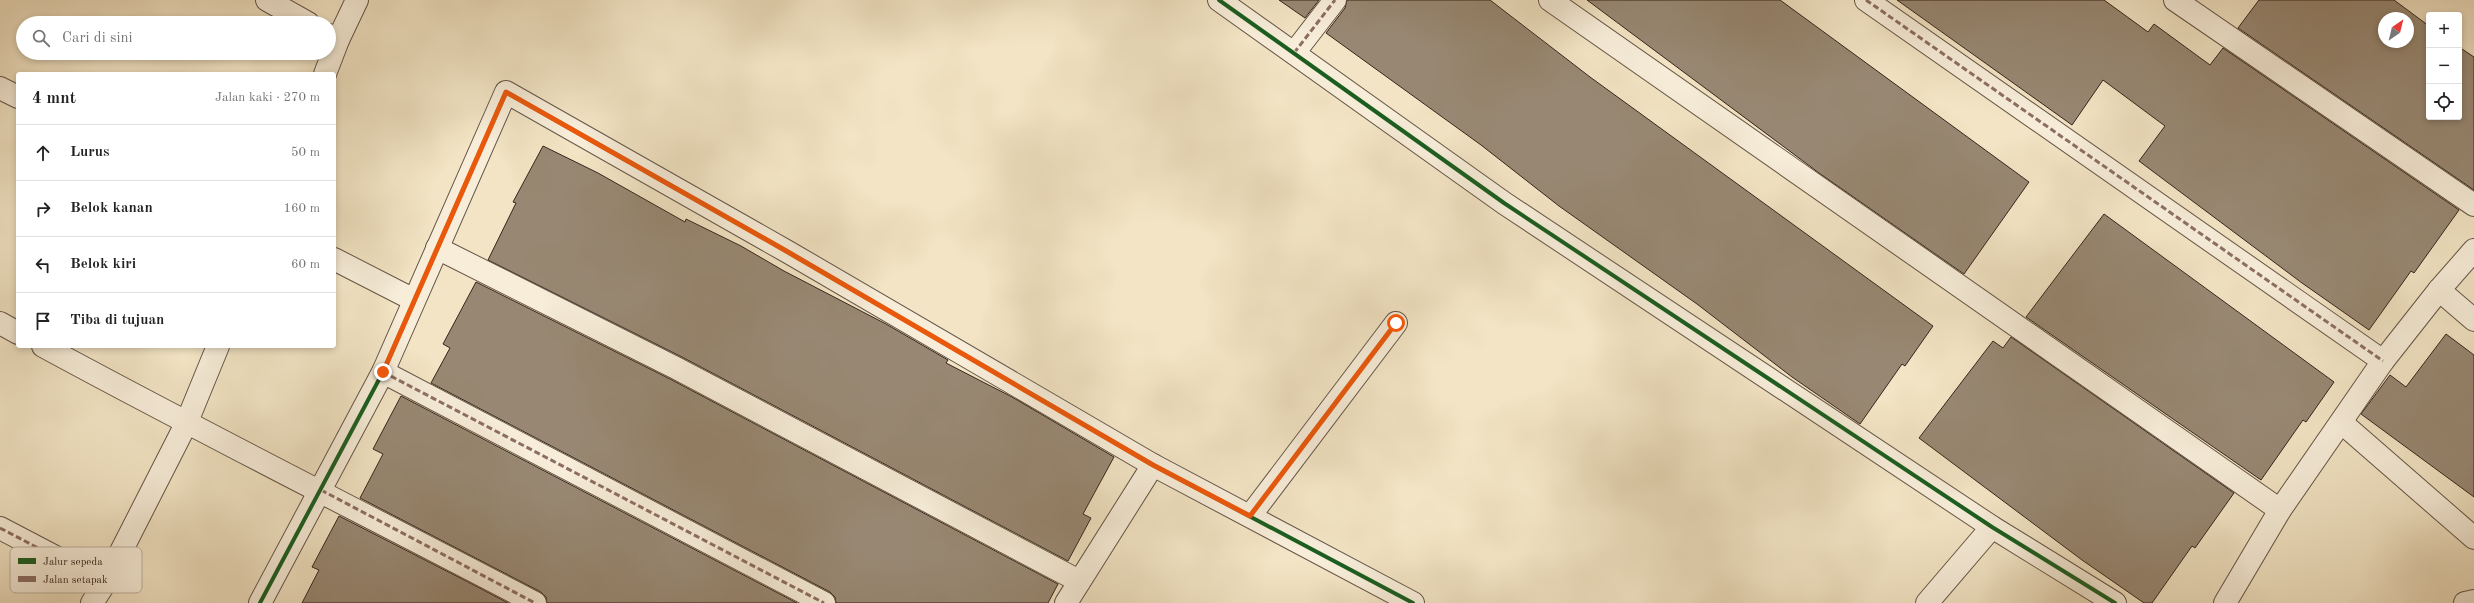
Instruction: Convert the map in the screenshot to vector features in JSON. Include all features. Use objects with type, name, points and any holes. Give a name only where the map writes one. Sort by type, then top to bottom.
[{"type":"street","points":[[267,0],[296,16]]},
{"type":"street","points":[[336,35],[357,0]]},
{"type":"street","points":[[1219,0],[1504,203],[1992,527],[2115,603]]},
{"type":"street","points":[[1294,53],[1335,0]]},
{"type":"street","points":[[1550,0],[2280,510]]},
{"type":"street","points":[[1866,0],[2383,361]]},
{"type":"street","points":[[2175,0],[2474,205]]},
{"type":"street","points":[[326,72],[328,60]]},
{"type":"street","points":[[0,88],[16,96]]},
{"type":"street","points":[[260,603],[383,372],[506,92],[788,252],[1153,465],[1413,603]]},
{"type":"street","points":[[437,248],[676,368],[1074,596],[1153,465]]},
{"type":"street","points":[[2224,603],[2280,510],[2342,423],[2383,361],[2438,290],[2474,250]]},
{"type":"street","points":[[336,260],[414,300]]},
{"type":"street","points":[[2438,290],[2474,320]]},
{"type":"street","points":[[0,323],[16,332]]},
{"type":"street","points":[[1250,516],[1396,323]]},
{"type":"street","points":[[46,348],[186,424],[321,490],[535,603]]},
{"type":"street","points":[[123,547],[186,424],[217,348]]},
{"type":"street","points":[[383,372],[824,603]]},
{"type":"street","points":[[2342,423],[2474,538]]},
{"type":"street","points":[[1927,603],[1992,527]]},
{"type":"street","points":[[0,528],[36,547]]},
{"type":"street","points":[[92,603],[98,593]]},
{"type":"street","points":[[2465,603],[2474,601]]},
{"type":"building","points":[[1279,0],[1319,0],[1305,18]]},
{"type":"building","points":[[1347,0],[1490,0],[1590,77],[1933,326],[1905,366],[1902,364],[1860,424],[1792,377],[1697,304],[1559,206],[1481,145],[1326,33],[1345,8]]},
{"type":"building","points":[[1587,0],[1780,0],[2029,182],[1964,274],[1819,173]]},
{"type":"building","points":[[1897,0],[2104,0],[2148,32],[2154,24],[2210,65],[2223,48],[2459,210],[2414,273],[2411,271],[2369,330],[2302,283],[2139,161],[2165,126],[2103,80],[2072,125]]},
{"type":"building","points":[[2259,0],[2394,0],[2410,12],[2378,12],[2378,48],[2414,48],[2414,15],[2426,24],[2426,120],[2462,120],[2462,49],[2474,57],[2474,190],[2238,28]]},
{"type":"building","points":[[543,146],[598,173],[685,222],[686,219],[741,246],[784,271],[886,324],[948,360],[946,363],[1012,397],[1114,457],[1083,514],[1091,518],[1068,561],[682,357],[488,260],[516,203],[513,202]]},
{"type":"building","points":[[2104,214],[2334,382],[2306,422],[2303,420],[2261,480],[2026,317]]},
{"type":"building","points":[[476,282],[670,379],[1058,584],[1048,603],[836,603],[835,597],[830,592],[431,383],[450,348],[443,344]]},
{"type":"building","points":[[2446,334],[2474,355],[2474,497],[2361,414],[2390,375],[2406,387]]},
{"type":"building","points":[[2011,337],[2234,493],[2195,548],[2192,546],[2152,603],[2144,603],[2082,560],[1919,438],[1993,341],[2003,348]]},
{"type":"building","points":[[401,396],[797,603],[547,603],[546,597],[541,592],[360,498],[383,454],[373,449]]},
{"type":"building","points":[[339,516],[508,603],[302,603],[319,570],[312,567]]},
{"type":"marked path","points":[[1294,53],[1335,0]]},
{"type":"marked path","points":[[1866,0],[2383,361]]},
{"type":"marked path","points":[[1250,516],[1396,323]]},
{"type":"marked path","points":[[383,372],[824,603]]},
{"type":"marked path","points":[[321,490],[535,603]]},
{"type":"marked path","points":[[0,528],[36,547]]},
{"type":"cycle path","points":[[1219,0],[1504,203],[1992,527],[2115,603]]},
{"type":"cycle path","points":[[260,603],[383,372],[506,92],[788,252],[1153,465],[1413,603]]},
{"type":"route","points":[[383,372],[506,92],[788,252],[1153,465],[1250,516],[1344,388],[1396,323]]}]
